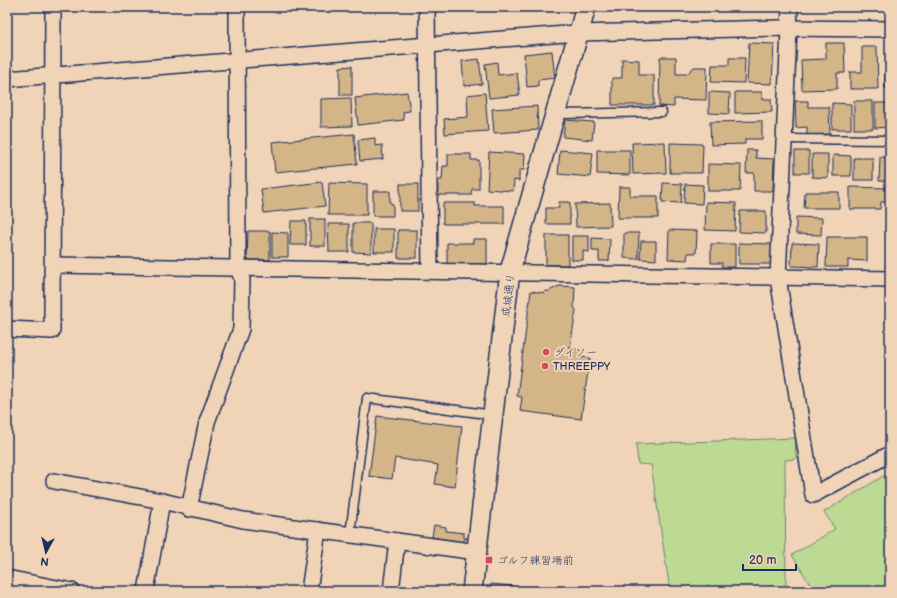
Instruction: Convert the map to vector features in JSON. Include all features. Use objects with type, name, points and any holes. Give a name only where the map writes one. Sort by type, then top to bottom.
[{"type":"street","points":[[7,329],[52,331],[53,7]]},
{"type":"street","points":[[189,509],[207,422],[241,329],[242,279],[238,268],[236,7]]},
{"type":"street","points":[[427,7],[430,271]]},
{"type":"street","name":"成城通り","points":[[472,591],[510,271],[586,7]]},
{"type":"street","points":[[790,7],[778,278],[813,495],[890,454]]},
{"type":"street","points":[[7,79],[578,33],[789,28],[890,29]]},
{"type":"street","points":[[52,265],[510,271],[778,278],[890,279]]},
{"type":"street","points":[[54,481],[162,501],[189,509],[243,520],[477,552]]},
{"type":"street","points":[[146,591],[162,501]]},
{"type":"street","points":[[309,591],[318,530]]},
{"type":"street","points":[[391,591],[398,541]]},
{"type":"street","points":[[7,578],[72,591]]},
{"type":"lane","points":[[555,112],[562,114],[662,112]]},
{"type":"lane","points":[[783,139],[890,140]]},
{"type":"lane","points":[[350,535],[367,398],[494,415]]},
{"type":"green space","points":[[795,438],[796,459],[785,460],[786,591],[670,591],[651,465],[638,464],[636,444]]},
{"type":"green space","points":[[890,472],[890,591],[814,591],[792,555],[835,529],[824,512]]},
{"type":"building","points":[[749,43],[774,44],[772,84],[747,83]]},
{"type":"building","points":[[826,43],[844,43],[845,73],[837,73],[837,89],[802,90],[801,60],[826,59]]},
{"type":"building","points":[[862,47],[877,47],[878,89],[850,89],[850,72],[862,72]]},
{"type":"building","points":[[552,51],[555,78],[538,80],[538,86],[527,87],[524,54]]},
{"type":"building","points":[[660,57],[676,57],[676,74],[687,74],[694,67],[707,67],[706,100],[674,99],[674,107],[659,106]]},
{"type":"building","points":[[729,58],[745,58],[744,83],[711,82],[712,65],[729,65]]},
{"type":"building","points":[[479,59],[482,84],[464,86],[462,61]]},
{"type":"building","points":[[622,59],[639,60],[639,75],[654,75],[654,105],[612,105],[612,78],[622,78]]},
{"type":"building","points":[[497,62],[498,75],[517,73],[520,95],[489,98],[485,64]]},
{"type":"building","points":[[352,66],[352,95],[340,95],[340,67]]},
{"type":"building","points":[[885,75],[890,75],[890,88],[885,88]]},
{"type":"building","points":[[407,92],[410,111],[403,112],[404,120],[358,125],[355,98]]},
{"type":"building","points":[[709,92],[730,93],[729,114],[709,113]]},
{"type":"building","points":[[735,92],[762,92],[762,99],[771,99],[772,112],[735,113]]},
{"type":"building","points":[[485,93],[488,131],[445,134],[444,119],[468,117],[467,95]]},
{"type":"building","points":[[351,98],[352,126],[321,127],[321,99]]},
{"type":"building","points":[[795,101],[808,101],[808,107],[829,107],[830,134],[807,135],[807,127],[796,128]]},
{"type":"building","points":[[854,101],[873,101],[873,129],[854,129]]},
{"type":"building","points":[[832,103],[851,104],[851,129],[832,129]]},
{"type":"building","points":[[875,103],[890,103],[890,127],[875,128]]},
{"type":"building","points":[[537,106],[538,130],[494,133],[492,109]]},
{"type":"building","points":[[565,120],[594,122],[592,140],[563,137]]},
{"type":"building","points":[[762,121],[762,139],[745,139],[745,144],[711,145],[710,122]]},
{"type":"building","points":[[354,134],[357,164],[275,172],[272,142]]},
{"type":"building","points":[[375,138],[375,146],[382,145],[383,159],[360,161],[358,140]]},
{"type":"building","points":[[665,142],[666,173],[633,174],[632,143]]},
{"type":"building","points":[[670,143],[703,144],[702,173],[670,173]]},
{"type":"building","points":[[560,150],[593,153],[590,177],[558,174]]},
{"type":"building","points":[[597,150],[630,150],[630,175],[597,174]]},
{"type":"building","points":[[747,150],[756,150],[756,158],[774,159],[773,191],[754,191],[754,173],[746,173]]},
{"type":"building","points":[[795,151],[809,151],[809,173],[795,173]]},
{"type":"building","points":[[489,152],[525,154],[524,170],[519,170],[519,181],[514,180],[513,191],[487,189]]},
{"type":"building","points":[[448,154],[471,154],[471,160],[479,160],[479,189],[472,189],[471,195],[438,195],[438,180],[442,180],[443,166],[448,166]]},
{"type":"building","points":[[812,154],[828,154],[828,178],[812,177]]},
{"type":"building","points":[[833,155],[851,156],[851,176],[833,176]]},
{"type":"building","points":[[880,157],[890,157],[890,181],[879,181]]},
{"type":"building","points":[[854,158],[873,158],[873,180],[854,180]]},
{"type":"building","points":[[708,164],[741,165],[740,191],[708,191]]},
{"type":"building","points":[[322,182],[325,206],[264,213],[261,189]]},
{"type":"building","points":[[329,183],[367,184],[367,215],[328,215]]},
{"type":"building","points":[[663,183],[682,184],[681,203],[662,202]]},
{"type":"building","points":[[400,184],[418,184],[418,211],[400,211]]},
{"type":"building","points":[[685,184],[703,185],[702,204],[684,203]]},
{"type":"building","points":[[619,187],[630,187],[630,196],[658,196],[658,218],[618,218]]},
{"type":"building","points":[[850,187],[886,188],[886,202],[881,202],[880,209],[850,209]]},
{"type":"building","points":[[373,191],[390,191],[390,203],[393,204],[393,216],[373,216]]},
{"type":"building","points":[[805,192],[839,192],[839,208],[804,208]]},
{"type":"building","points":[[559,202],[570,202],[570,224],[546,224],[546,208],[559,208]]},
{"type":"building","points":[[706,202],[736,203],[735,231],[705,230]]},
{"type":"building","points":[[443,203],[475,203],[475,206],[504,206],[504,224],[443,224]]},
{"type":"building","points":[[610,203],[611,226],[576,227],[575,204]]},
{"type":"building","points":[[740,211],[766,211],[766,233],[739,232]]},
{"type":"building","points":[[796,217],[822,218],[821,235],[796,234]]},
{"type":"building","points":[[310,219],[325,219],[325,246],[310,246]]},
{"type":"building","points":[[291,221],[306,221],[306,245],[290,245]]},
{"type":"building","points":[[353,223],[371,223],[371,253],[353,252]]},
{"type":"building","points":[[328,224],[349,224],[349,252],[329,252]]},
{"type":"building","points":[[374,229],[394,229],[394,252],[374,252]]},
{"type":"building","points":[[398,230],[417,230],[417,258],[398,258]]},
{"type":"building","points":[[669,230],[697,231],[696,253],[688,253],[687,260],[668,259]]},
{"type":"building","points":[[248,231],[270,231],[270,260],[247,260]]},
{"type":"building","points":[[272,232],[288,233],[288,257],[272,257]]},
{"type":"building","points":[[624,233],[639,233],[638,259],[624,258]]},
{"type":"building","points":[[546,235],[568,235],[568,265],[546,265]]},
{"type":"building","points":[[572,236],[589,236],[589,252],[583,251],[583,260],[572,260]]},
{"type":"building","points":[[827,237],[867,237],[867,261],[848,260],[848,267],[826,267]]},
{"type":"building","points":[[592,238],[610,239],[609,261],[599,261],[599,251],[592,251]]},
{"type":"building","points":[[473,239],[487,239],[487,264],[447,264],[447,243],[473,243]]},
{"type":"building","points":[[641,241],[656,241],[656,260],[640,259]]},
{"type":"building","points":[[887,242],[890,242],[890,270],[887,269]]},
{"type":"building","points":[[739,243],[772,244],[772,264],[739,264]]},
{"type":"building","points":[[792,243],[819,244],[818,267],[791,266]]},
{"type":"building","points":[[711,244],[735,244],[735,267],[722,267],[722,263],[711,263]]},
{"type":"building","points":[[559,286],[575,287],[574,307],[576,310],[570,348],[581,350],[580,357],[590,358],[581,419],[520,411],[522,397],[517,396],[531,291],[544,293],[545,291],[549,291]]},
{"type":"building","points":[[377,416],[462,426],[455,487],[435,484],[438,465],[395,458],[392,479],[369,476]]},
{"type":"building","points":[[434,525],[446,527],[446,531],[464,533],[464,538],[467,538],[462,542],[432,537]]},
{"type":"building","points":[[491,584],[513,586],[513,591],[491,591]]},
{"type":"place","name":"ダイソー","points":[[546,352]]},
{"type":"place","name":"THREEPPY","points":[[545,366]]},
{"type":"place","name":"ゴルフ練習場前","points":[[489,560]]}]
